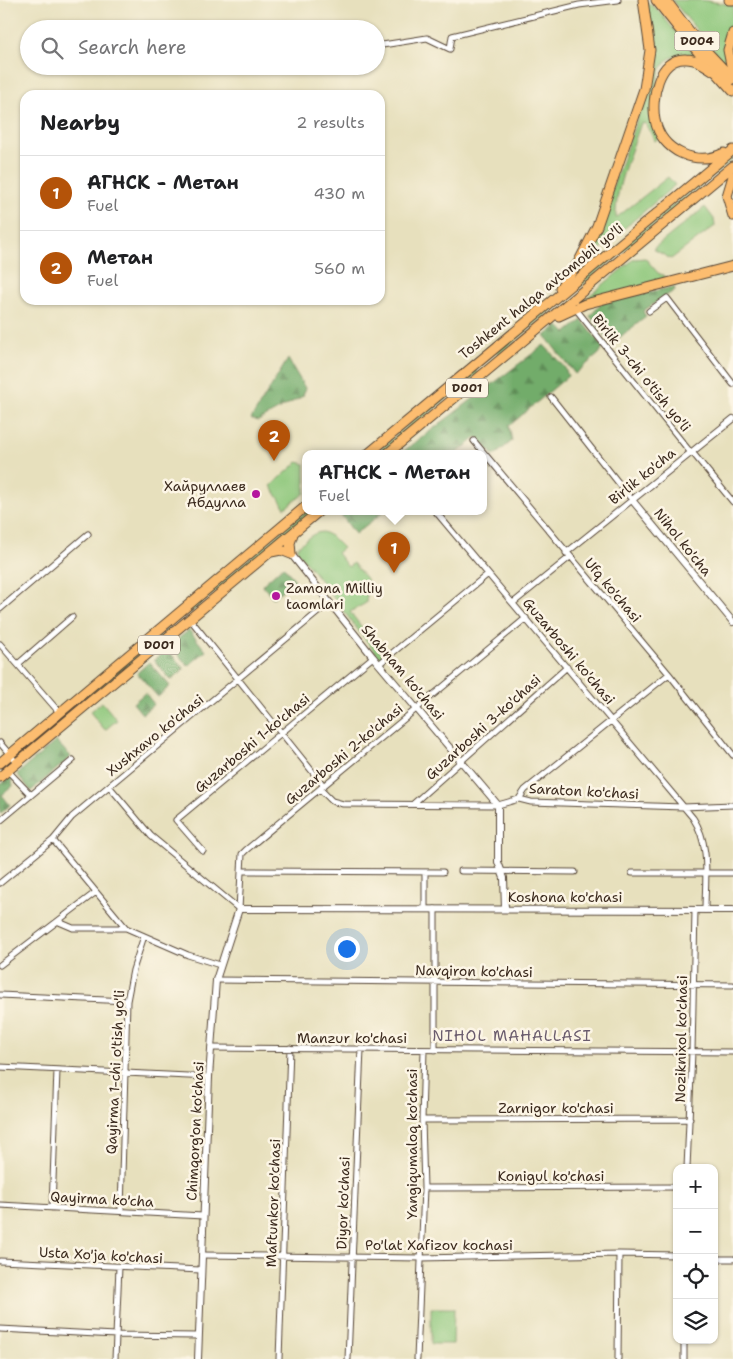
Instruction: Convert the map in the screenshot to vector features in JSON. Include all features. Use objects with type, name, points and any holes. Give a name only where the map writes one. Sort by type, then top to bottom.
[{"type":"main road","points":[[541,308],[569,279],[589,242],[609,192],[644,90],[650,40],[643,0]]},
{"type":"main road","name":"D004","points":[[656,0],[714,71],[733,91]]},
{"type":"main road","name":"D004","points":[[666,0],[696,40],[733,79]]},
{"type":"main road","points":[[733,33],[728,50],[733,75]]},
{"type":"main road","points":[[714,71],[687,59],[677,60],[669,65],[657,85],[654,103],[655,120],[660,133],[668,144],[691,158],[711,158],[733,149]]},
{"type":"main road","name":"Toshkent halqa avtomobil yo'li","points":[[373,450],[733,149]]},
{"type":"main road","name":"Toshkent halqa avtomobil yo'li","points":[[393,450],[733,166]]},
{"type":"main road","points":[[733,176],[727,196],[733,216]]},
{"type":"main road","points":[[546,322],[575,308],[598,300],[733,266]]},
{"type":"main road","points":[[481,358],[490,369]]},
{"type":"main road","name":"D001","points":[[0,763],[302,510]]},
{"type":"main road","name":"D001","points":[[0,777],[314,515]]},
{"type":"main road","points":[[270,552],[281,550],[291,554],[290,543],[294,532]]},
{"type":"main road","points":[[177,615],[187,621]]},
{"type":"street","points":[[385,45],[427,38],[450,49],[452,36],[579,5],[618,0]]},
{"type":"street","points":[[649,311],[667,298],[733,384]]},
{"type":"street","name":"Birlik 3-chi o'tish yo'li","points":[[575,308],[733,502]]},
{"type":"street","points":[[551,396],[632,500]]},
{"type":"street","name":"Birlik ko'cha","points":[[513,603],[632,500],[733,419]]},
{"type":"street","name":"Ufq ko'chasi","points":[[474,441],[481,450]]},
{"type":"street","name":"Ufq ko'chasi","points":[[487,457],[731,748],[733,755]]},
{"type":"street","name":"Nihol ko'cha","points":[[632,500],[733,622]]},
{"type":"street","name":"Guzarboshi ko'chasi","points":[[439,515],[683,807]]},
{"type":"street","points":[[0,609],[88,534]]},
{"type":"street","name":"Shabnam ko'chasi","points":[[291,554],[373,657],[498,805]]},
{"type":"street","points":[[379,664],[488,574]]},
{"type":"street","name":"Xushxavo ko'chasi","points":[[239,909],[151,836],[109,786],[238,681],[329,603]]},
{"type":"street","points":[[18,664],[72,616]]},
{"type":"street","name":"Guzarboshi 2-ko'chasi","points":[[239,909],[242,854],[526,618]]},
{"type":"street","name":"Saraton ko'chasi","points":[[187,621],[212,644],[238,681],[322,788],[336,803],[498,805],[519,799],[531,802],[683,807],[733,806]]},
{"type":"street","points":[[0,644],[59,712]]},
{"type":"street","name":"Guzarboshi 1-ko'chasi","points":[[203,851],[176,820],[373,657]]},
{"type":"street","name":"Guzarboshi 3-ko'chasi","points":[[413,804],[460,760],[567,667]]},
{"type":"street","points":[[519,799],[525,790],[669,674]]},
{"type":"street","points":[[0,743],[17,763]]},
{"type":"street","points":[[0,821],[73,760]]},
{"type":"street","points":[[8,770],[31,795]]},
{"type":"street","points":[[0,883],[53,840],[72,817],[109,786]]},
{"type":"street","points":[[498,805],[498,862],[504,878],[505,909]]},
{"type":"street","points":[[683,807],[694,818],[704,837],[706,910]]},
{"type":"street","points":[[53,840],[126,928]]},
{"type":"street","points":[[242,871],[443,872]]},
{"type":"street","points":[[461,871],[575,872]]},
{"type":"street","points":[[425,872],[425,909]]},
{"type":"street","points":[[632,873],[733,873]]},
{"type":"street","points":[[0,964],[59,922],[96,892]]},
{"type":"street","name":"Koshona ko'chasi","points":[[239,909],[733,910]]},
{"type":"street","name":"Chimqorg'on ko'chasi","points":[[198,1359],[209,1077],[216,980],[239,909]]},
{"type":"street","points":[[434,909],[435,1050]]},
{"type":"street","name":"Noziknixol ko'chasi","points":[[686,1164],[690,1119],[695,910]]},
{"type":"street","points":[[59,922],[73,928],[126,928],[220,965]]},
{"type":"street","name":"Qayirma 1-chi o'tish yo'li","points":[[121,1211],[127,1001],[133,970],[144,936]]},
{"type":"street","name":"Navqiron ko'chasi","points":[[216,980],[733,985]]},
{"type":"street","points":[[0,995],[127,1001]]},
{"type":"street","name":"Manzur ko'chasi","points":[[211,1048],[733,1052]]},
{"type":"street","name":"Maftunkor ko'chasi","points":[[279,1359],[290,1048]]},
{"type":"street","name":"Diyor ko'chasi","points":[[348,1359],[361,1049]]},
{"type":"street","name":"Yangiqumaloq ko'chasi","points":[[417,1359],[424,1188],[422,1120],[424,1050]]},
{"type":"street","points":[[0,1067],[209,1077]]},
{"type":"street","points":[[52,1208],[57,1070]]},
{"type":"street","name":"Zarnigor ko'chasi","points":[[422,1120],[690,1119]]},
{"type":"street","name":"Konigul ko'chasi","points":[[424,1188],[673,1186]]},
{"type":"street","name":"Qayirma ko'cha","points":[[0,1205],[203,1216]]},
{"type":"street","points":[[618,1359],[619,1254]]},
{"type":"street","name":"Po'lat Xafizov kochasi","points":[[202,1255],[421,1258],[619,1254],[673,1255]]},
{"type":"street","points":[[718,1259],[733,1259]]},
{"type":"street","name":"Usta Xo'ja ko'chasi","points":[[0,1261],[201,1270]]},
{"type":"street","points":[[115,1359],[120,1267]]},
{"type":"street","points":[[0,1329],[116,1335],[198,1336]]},
{"type":"street","points":[[684,1344],[684,1359]]},
{"type":"green space","points":[[672,0],[701,0],[733,5],[733,25],[725,44],[726,65]]},
{"type":"green space","points":[[647,3],[657,9],[697,58],[677,56],[668,60],[662,68],[658,78],[657,91],[659,138],[655,141],[646,124],[641,123],[621,182],[616,206],[616,218],[668,177],[675,185],[586,261],[650,83],[653,43]]},
{"type":"green space","points":[[733,155],[733,160],[499,354],[497,351]]},
{"type":"green space","points":[[705,207],[714,219],[715,226],[671,259],[653,249]]},
{"type":"green space","points":[[645,258],[658,273],[665,276],[665,280],[582,302],[634,259]]},
{"type":"green space","points":[[674,287],[675,290],[643,311],[646,317],[611,344],[590,316],[603,302]]},
{"type":"green space","points":[[582,320],[603,347],[599,354],[575,374],[545,336],[558,325],[566,333]]},
{"type":"green space","points":[[544,345],[565,368],[568,376],[509,426],[512,441],[494,456],[477,437],[461,450],[405,450]]},
{"type":"green space","points":[[288,359],[305,388],[303,396],[258,421],[251,419]]},
{"type":"green space","points":[[475,370],[478,373],[385,450],[379,450]]},
{"type":"green space","points":[[298,462],[302,463],[302,495],[285,508],[271,486]]},
{"type":"green space","points":[[302,515],[307,515],[189,614],[187,611]]},
{"type":"green space","points":[[341,515],[379,515],[355,534]]},
{"type":"green space","points":[[323,532],[331,536],[343,548],[337,553],[348,567],[353,563],[368,581],[366,603],[350,612],[383,655],[380,658],[298,552],[297,547],[312,535]]},
{"type":"green space","points":[[283,566],[295,580],[273,598],[262,585]]},
{"type":"green space","points":[[169,627],[171,630],[24,751],[21,748]]},
{"type":"green space","points":[[189,630],[206,651],[188,666],[170,645]]},
{"type":"green space","points":[[167,649],[184,669],[171,680],[154,660]]},
{"type":"green space","points":[[149,662],[170,686],[158,697],[137,673]]},
{"type":"green space","points":[[145,693],[154,704],[142,714],[133,703]]},
{"type":"green space","points":[[102,702],[117,720],[105,730],[90,712]]},
{"type":"green space","points":[[56,741],[71,757],[31,791],[17,774]]},
{"type":"green space","points":[[11,776],[13,786],[2,795],[10,805],[0,814],[0,785]]},
{"type":"green space","points":[[431,1308],[454,1308],[453,1344],[431,1344]]},
{"type":"place","name":"Метан","points":[[274,461]]},
{"type":"place","name":"Хайруллаев Абдулла","points":[[256,494]]},
{"type":"place","name":"АГНСК - Метан","points":[[394,573]]},
{"type":"place","name":"Zamona Milliy taomlari","points":[[276,596]]},
{"type":"district","name":"NIHOL MAHALLASI","points":[[512,1036]]}]
